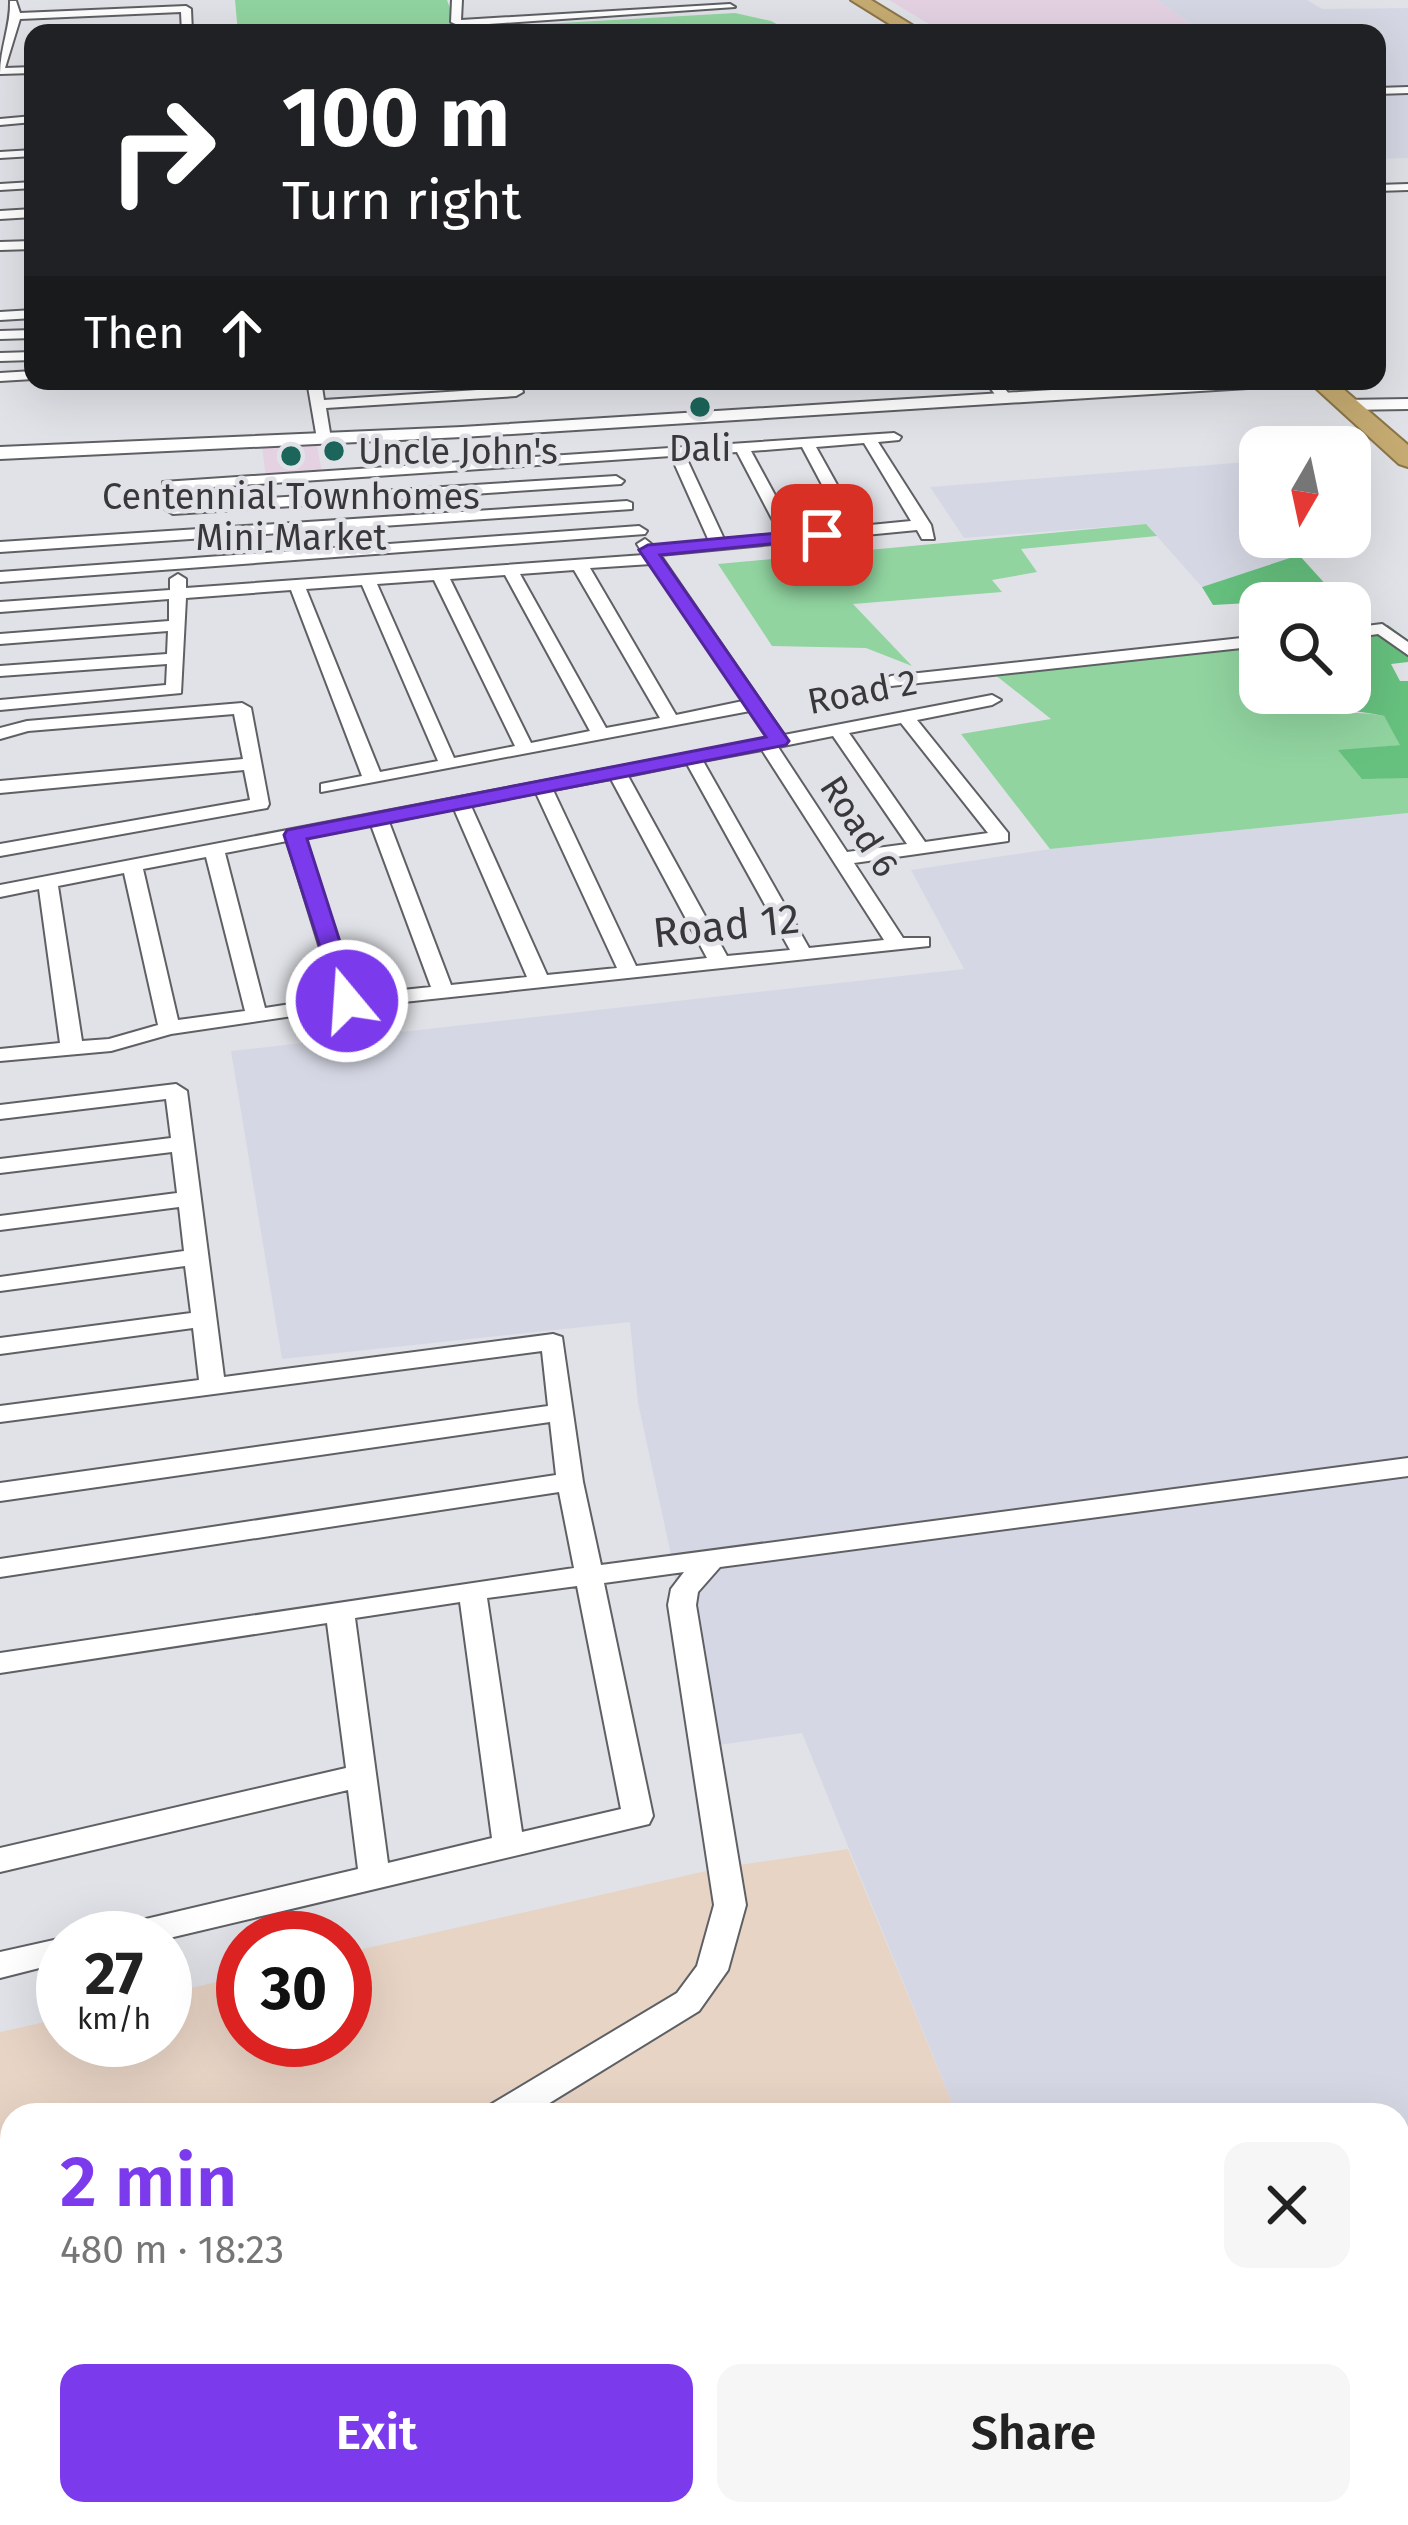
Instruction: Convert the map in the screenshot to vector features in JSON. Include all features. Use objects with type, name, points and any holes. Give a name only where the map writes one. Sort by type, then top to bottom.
[{"type":"highway","points":[[859,0],[900,24]]},
{"type":"highway","points":[[1329,390],[1408,459]]},
{"type":"street","points":[[0,1],[27,0]]},
{"type":"street","points":[[646,0],[456,5],[456,22],[730,7],[720,0]]},
{"type":"street","points":[[7,56],[16,16],[13,1]]},
{"type":"street","points":[[16,16],[163,5],[186,9],[187,24]]},
{"type":"street","points":[[10,29],[24,29]]},
{"type":"street","points":[[317,390],[324,439]]},
{"type":"street","points":[[321,404],[515,390]]},
{"type":"street","points":[[999,390],[1005,398]]},
{"type":"street","points":[[0,453],[324,439],[1134,390]]},
{"type":"street","points":[[1345,405],[1408,404]]},
{"type":"street","name":"Road 6","points":[[587,424],[650,555],[752,705],[897,945]]},
{"type":"street","points":[[0,705],[175,689],[179,594],[166,479],[894,437]]},
{"type":"street","points":[[0,607],[510,570],[718,544],[926,531],[869,439]]},
{"type":"street","points":[[807,443],[855,532]]},
{"type":"street","points":[[742,448],[790,538]]},
{"type":"street","points":[[676,452],[718,544]]},
{"type":"street","points":[[173,509],[616,481]]},
{"type":"street","points":[[0,547],[627,506]]},
{"type":"street","points":[[0,578],[639,531]]},
{"type":"street","points":[[579,564],[671,721]]},
{"type":"street","points":[[510,570],[600,734]]},
{"type":"street","points":[[440,575],[525,748]]},
{"type":"street","points":[[368,580],[448,764]]},
{"type":"street","points":[[297,586],[373,779]]},
{"type":"street","points":[[0,639],[179,626]]},
{"type":"street","points":[[1371,630],[1382,629],[1408,650]]},
{"type":"street","points":[[890,681],[1239,643]]},
{"type":"street","points":[[0,671],[177,658]]},
{"type":"street","name":"Road 2","points":[[0,892],[543,790],[693,759],[770,736],[838,730],[987,701],[1004,721]]},
{"type":"street","points":[[328,788],[752,705]]},
{"type":"street","points":[[0,734],[27,727],[242,708],[260,804],[0,850]]},
{"type":"street","points":[[842,859],[1001,837],[906,716]]},
{"type":"street","points":[[838,730],[920,849]]},
{"type":"street","points":[[693,759],[804,956]]},
{"type":"street","points":[[0,787],[253,764]]},
{"type":"street","points":[[618,774],[721,965]]},
{"type":"street","points":[[543,790],[630,974]]},
{"type":"street","points":[[461,805],[538,978]]},
{"type":"street","points":[[379,820],[443,991]]},
{"type":"street","points":[[295,835],[347,1001]]},
{"type":"street","points":[[214,849],[256,1013]]},
{"type":"street","points":[[132,866],[169,1028]]},
{"type":"street","points":[[49,882],[72,1048]]},
{"type":"street","name":"Road 12","points":[[0,1055],[125,1042],[169,1028],[347,1001],[922,942]]},
{"type":"street","points":[[0,1112],[176,1091],[212,1384]]},
{"type":"street","points":[[0,1166],[180,1144]]},
{"type":"street","points":[[0,1223],[186,1199]]},
{"type":"street","points":[[0,1284],[196,1257]]},
{"type":"street","points":[[0,1346],[201,1319]]},
{"type":"street","points":[[0,1414],[553,1342],[570,1482],[638,1816],[192,1920]]},
{"type":"street","points":[[0,1492],[560,1412]]},
{"type":"street","points":[[0,1663],[472,1591],[1408,1467]]},
{"type":"street","points":[[0,1568],[570,1482]]},
{"type":"street","points":[[522,2103],[688,2002],[703,1986],[725,1934],[729,1879],[682,1605],[685,1589],[711,1560]]},
{"type":"street","points":[[472,1591],[509,1847]]},
{"type":"street","points":[[340,1612],[376,1878]]},
{"type":"street","points":[[0,1860],[360,1776]]},
{"type":"street","points":[[0,1965],[36,1956]]},
{"type":"shaded area","points":[[889,0],[1157,0],[1191,24],[929,24]]},
{"type":"shaded area","points":[[1157,0],[1307,0],[1322,9],[1408,8],[1408,158],[1386,159],[1386,24],[1191,24]]},
{"type":"shaded area","name":"Centennial Townhomes Mini Market","points":[[317,444],[322,474],[266,478],[262,447]]},
{"type":"shaded area","points":[[1239,463],[1239,558],[1290,558],[1202,587],[1146,524],[964,538],[930,487]]},
{"type":"shaded area","points":[[1408,813],[1408,2103],[952,2103],[802,1733],[698,1748],[673,1564],[638,1403],[630,1322],[282,1359],[231,1051],[964,969],[911,870],[1050,849]]},
{"type":"shaded area","points":[[848,1849],[952,2103],[0,2103],[0,2032],[36,2024],[36,2067],[192,2067],[192,1988],[216,1982],[216,2067],[372,2067],[372,1947],[719,1868]]},
{"type":"green space","points":[[235,0],[447,0],[456,24],[237,24]]},
{"type":"green space","points":[[735,13],[777,24],[545,24]]},
{"type":"green space","points":[[1146,524],[1157,536],[1021,549],[1037,572],[992,580],[1002,592],[853,604],[912,666],[866,648],[772,646],[718,564]]},
{"type":"green space","points":[[1290,558],[1302,558],[1323,582],[1239,582],[1239,604],[1213,605],[1202,587]]},
{"type":"green space","points":[[1388,625],[1408,640],[1408,662],[1391,664],[1400,681],[1408,681],[1408,778],[1362,779],[1338,750],[1400,745],[1384,716],[1370,714],[1371,627]]},
{"type":"green space","points":[[1239,641],[1239,714],[1384,716],[1401,745],[1339,751],[1408,778],[1408,813],[1050,849],[961,734],[1051,719],[989,670]]},
{"type":"place","name":"Dali","points":[[700,407]]},
{"type":"place","name":"Uncle John's","points":[[334,451]]},
{"type":"place","name":"Centennial Townhomes Mini Market","points":[[291,456]]},
{"type":"route","points":[[347,1001],[295,835],[778,741],[648,550],[822,535]]}]
